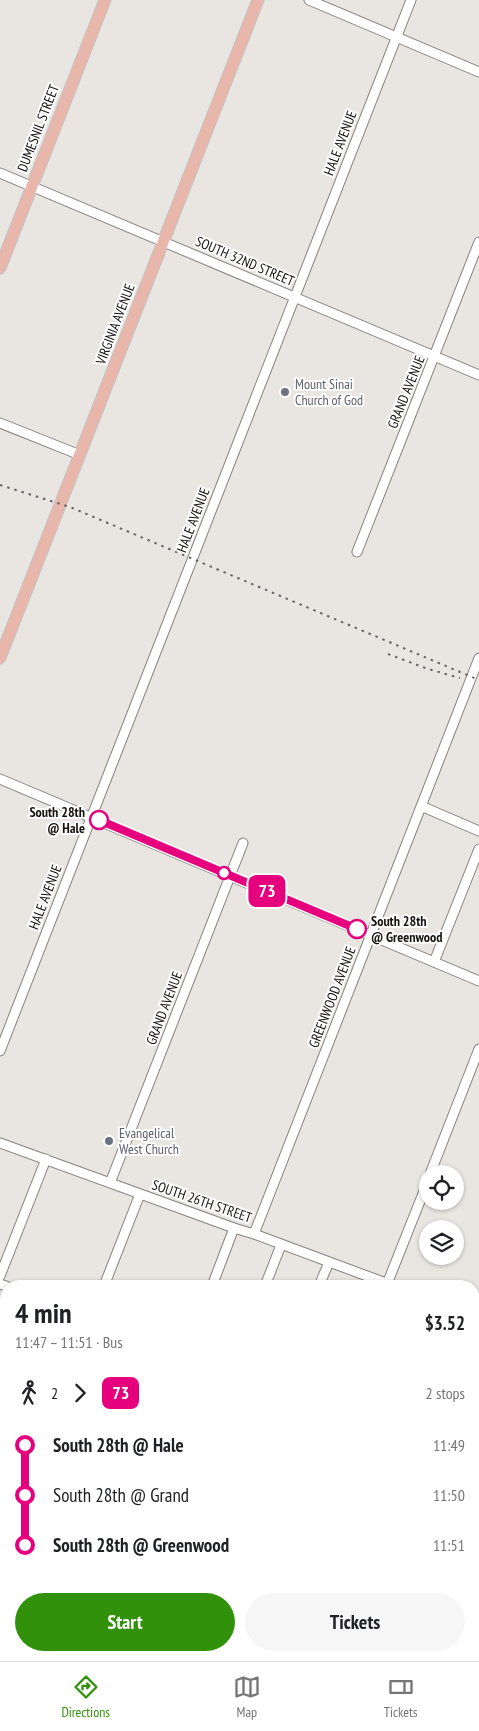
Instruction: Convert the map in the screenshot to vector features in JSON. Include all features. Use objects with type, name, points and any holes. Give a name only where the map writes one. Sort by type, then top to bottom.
[{"type":"main road","name":"DUMESNIL STREET","points":[[0,268],[105,0]]},
{"type":"main road","name":"VIRGINIA AVENUE","points":[[0,658],[258,0]]},
{"type":"street","points":[[309,0],[479,72]]},
{"type":"street","name":"HALE AVENUE","points":[[0,1050],[411,0]]},
{"type":"street","name":"SOUTH 32ND STREET","points":[[0,172],[479,375]]},
{"type":"street","name":"GRAND AVENUE","points":[[358,552],[479,242]]},
{"type":"street","points":[[0,423],[80,455]]},
{"type":"street","name":"GREENWOOD AVENUE","points":[[254,1234],[479,658]]},
{"type":"street","points":[[0,778],[479,980]]},
{"type":"street","points":[[421,806],[479,830]]},
{"type":"street","name":"GRAND AVENUE","points":[[110,1183],[243,843]]},
{"type":"street","points":[[434,962],[479,849]]},
{"type":"street","points":[[434,1165],[479,1049]]},
{"type":"street","name":"SOUTH 26TH STREET","points":[[0,1143],[377,1280]]},
{"type":"street","points":[[0,1276],[46,1159]]},
{"type":"street","points":[[106,1280],[140,1194]]},
{"type":"street","points":[[393,1280],[419,1206]]},
{"type":"street","points":[[214,1280],[234,1228]]},
{"type":"street","points":[[267,1280],[281,1245]]},
{"type":"street","points":[[321,1280],[328,1262]]},
{"type":"railway","points":[[0,485],[70,507],[479,680]]},
{"type":"railway","points":[[388,654],[428,669],[460,678]]},
{"type":"bus line","name":"73","points":[[99,820],[357,929]]},
{"type":"place","name":"Mount Sinai Church of God","points":[[285,392]]},
{"type":"place","name":"South 28th @ Hale","points":[[99,820]]},
{"type":"place","name":"South 28th @ Greenwood","points":[[357,929]]},
{"type":"place","name":"Evangelical West Church","points":[[109,1141]]}]
